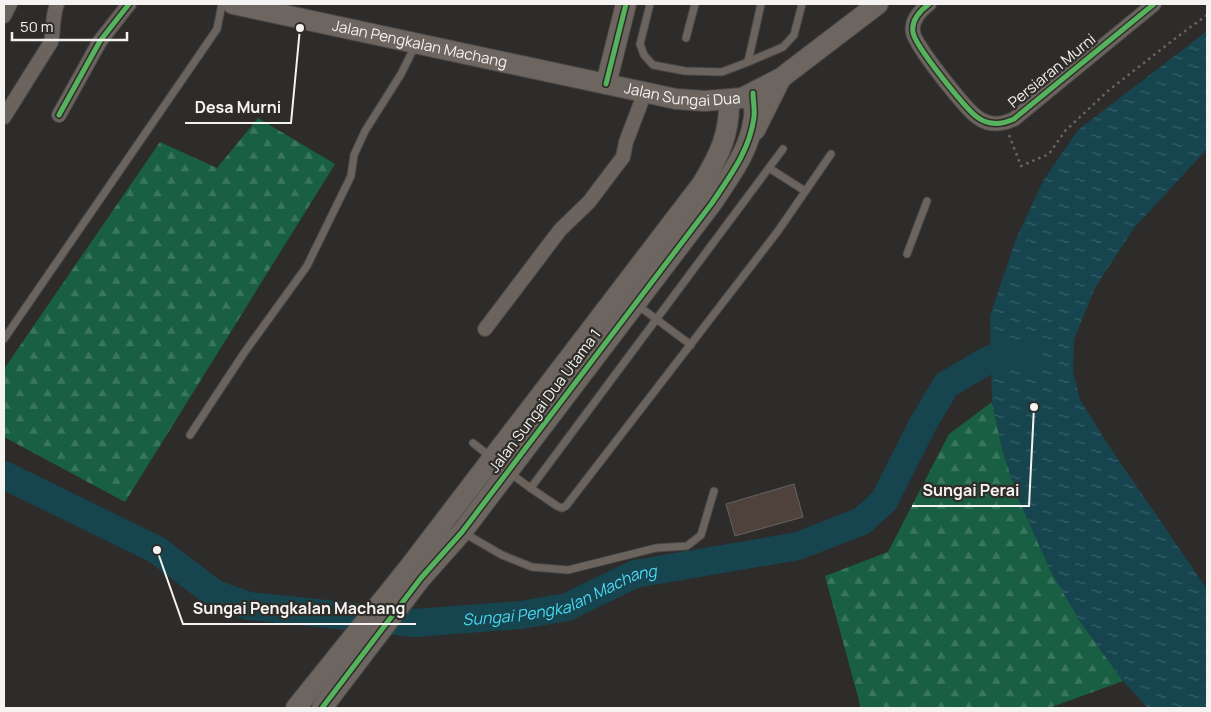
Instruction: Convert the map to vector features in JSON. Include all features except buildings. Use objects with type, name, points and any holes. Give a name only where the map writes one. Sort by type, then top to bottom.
[{"type":"street","points":[[4,16],[10,4]]},
{"type":"street","points":[[4,117],[51,42],[54,28],[52,16],[56,4]]},
{"type":"street","points":[[59,115],[100,41],[129,4]]},
{"type":"street","name":"Jalan Pengkalan Machang","points":[[233,4],[606,84]]},
{"type":"street","points":[[606,84],[626,4]]},
{"type":"street","name":"Jalan Sungai Dua","points":[[606,84],[676,98],[705,101],[742,98],[781,78],[878,4]]},
{"type":"street","name":"Persiaran Murni","points":[[929,4],[920,13],[913,26],[916,41],[967,108],[978,118],[996,124],[1014,119],[1154,4]]},
{"type":"street","points":[[748,145],[781,78]]},
{"type":"street","points":[[485,329],[560,230],[588,202],[623,156],[626,142],[645,92]]},
{"type":"street","name":"Jalan Sungai Dua Utama 1","points":[[296,708],[329,668],[414,574],[500,465],[636,304],[712,203],[748,145],[754,116],[753,93]]},
{"type":"street","name":"Jalan Sungai Dua Utama 1","points":[[322,708],[342,684],[414,574],[462,532],[500,465],[702,184],[716,161],[724,141],[729,116],[729,100]]},
{"type":"street","points":[[705,101],[718,119],[724,141]]},
{"type":"lane","points":[[4,340],[217,30],[222,4]]},
{"type":"lane","points":[[650,4],[640,44],[644,54],[653,64],[685,71],[722,72],[783,47],[794,35],[802,4]]},
{"type":"lane","points":[[686,38],[695,4]]},
{"type":"lane","points":[[748,62],[761,4]]},
{"type":"lane","points":[[190,435],[244,353],[308,266],[351,176],[354,156],[365,131],[417,43]]},
{"type":"lane","points":[[529,487],[533,485],[783,149]]},
{"type":"lane","points":[[473,442],[529,487],[557,506],[562,508],[566,506],[778,231],[830,154]]},
{"type":"lane","points":[[768,168],[805,191]]},
{"type":"lane","points":[[907,254],[927,201]]},
{"type":"lane","points":[[636,304],[690,345]]},
{"type":"lane","points":[[462,532],[502,555],[532,567],[568,570],[656,548],[687,546],[701,534],[714,491]]},
{"type":"path","points":[[1005,123],[1021,166],[1049,154],[1065,131],[1109,90],[1207,15]]},
{"type":"green space","points":[[258,118],[335,164],[125,502],[4,437],[4,369],[160,142],[217,168]]},
{"type":"green space","points":[[992,402],[1002,448],[1018,498],[1079,620],[1123,681],[1049,708],[861,708],[825,576],[888,552],[949,434]]},
{"type":"water","points":[[1207,31],[1207,149],[1134,228],[1095,288],[1074,339],[1073,371],[1080,400],[1111,449],[1207,589],[1207,708],[1148,708],[1123,681],[1079,620],[1050,570],[1018,498],[1002,448],[992,402],[990,316],[1016,239],[1043,181],[1078,130]]},
{"type":"waterway","name":"Sungai Pengkalan Machang","points":[[4,475],[157,550],[215,594],[249,606],[415,623],[521,615],[567,607],[635,574],[798,546],[862,521],[884,501],[923,424],[946,385],[990,359],[1027,354]]},
{"type":"cycle path","points":[[59,115],[100,41],[129,4]]},
{"type":"cycle path","points":[[606,84],[626,4]]},
{"type":"cycle path","points":[[929,4],[915,19],[913,28],[913,32],[922,50],[971,112],[982,120],[995,124],[1014,119],[1154,4]]},
{"type":"cycle path","points":[[322,708],[421,578],[462,532],[712,203],[744,152],[754,117],[753,93]]},
{"type":"place","name":"Desa Murni","points":[[300,28]]},
{"type":"place","name":"Sungai Perai","points":[[1034,407]]},
{"type":"place","name":"Sungai Pengkalan Machang","points":[[157,550]]}]
